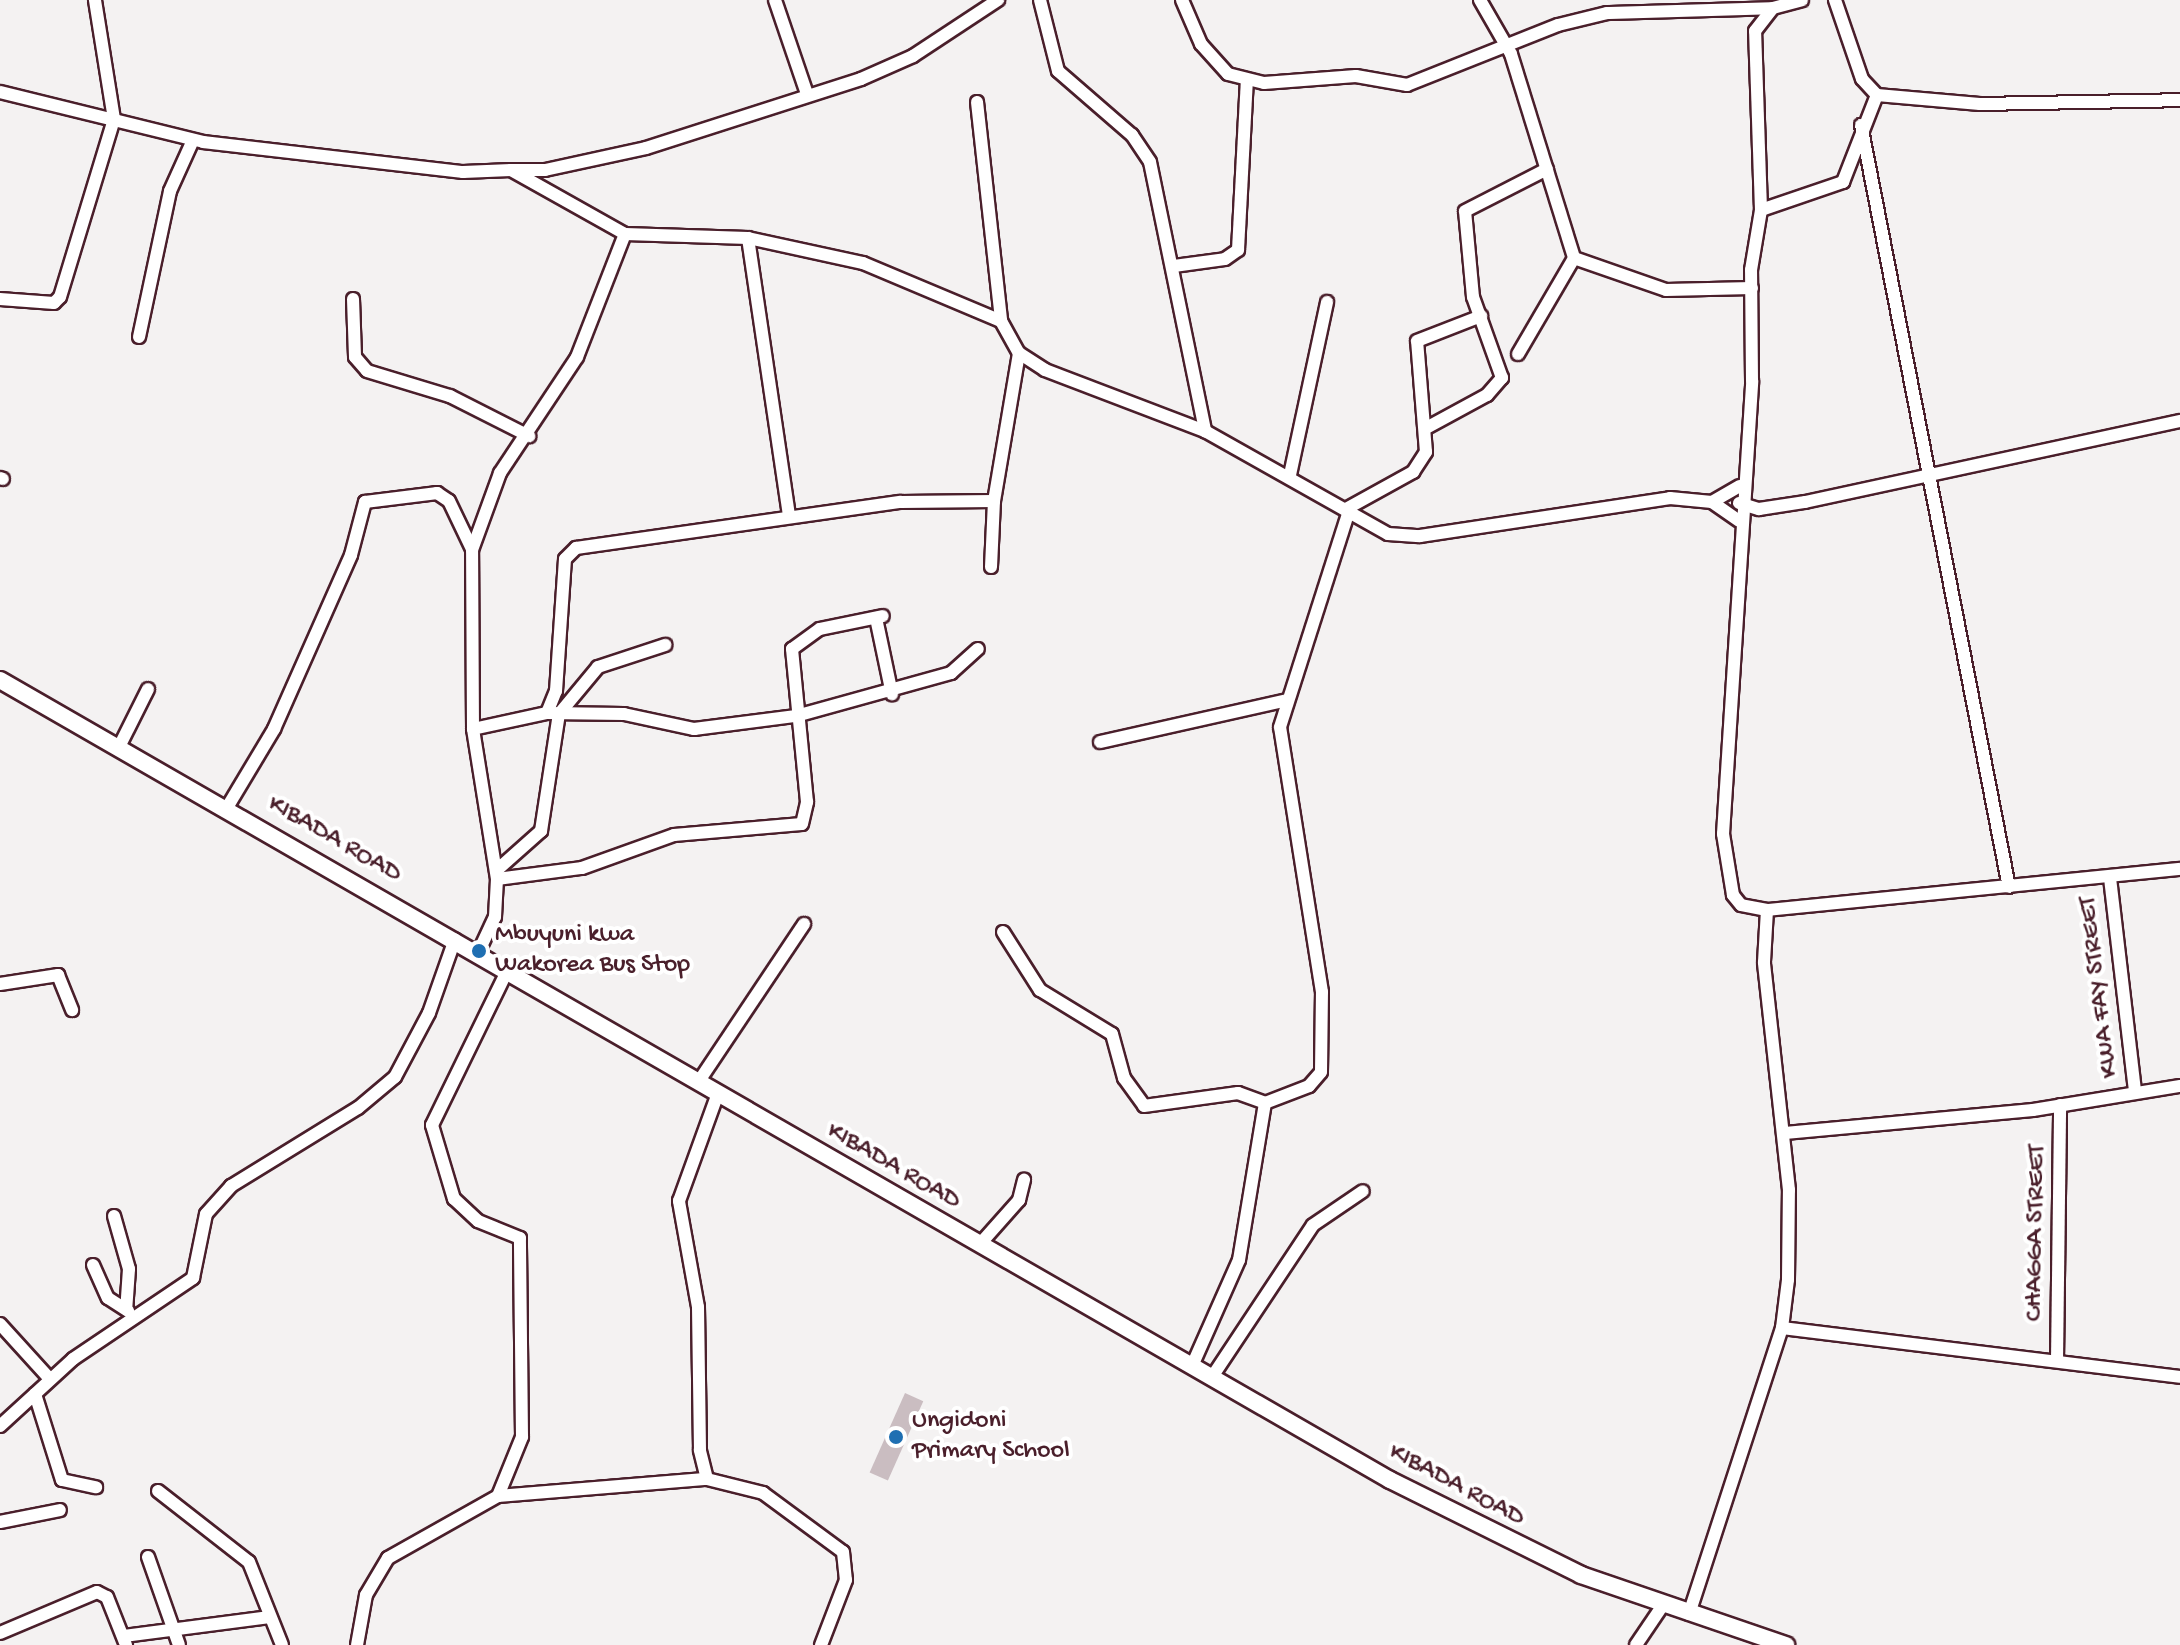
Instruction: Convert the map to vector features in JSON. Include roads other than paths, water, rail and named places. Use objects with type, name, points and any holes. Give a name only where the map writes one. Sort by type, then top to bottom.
[{"type":"main road","name":"KIBADA ROAD","points":[[0,680],[118,749],[228,806],[980,1244],[1497,1537],[1663,1605],[1786,1645]]},
{"type":"street","points":[[0,299],[54,303],[60,297],[114,119],[95,0]]},
{"type":"street","points":[[775,0],[807,94]]},
{"type":"street","points":[[0,92],[193,140],[463,172],[511,170],[631,152],[807,94],[913,56],[998,0]]},
{"type":"street","points":[[1040,0],[1058,71],[1132,135],[1150,162],[1174,266],[1205,431]]},
{"type":"street","points":[[1182,0],[1213,59],[1247,81],[1356,76],[1407,85],[1503,44],[1607,13],[1662,5],[1773,8],[1802,0]]},
{"type":"street","points":[[1480,0],[1503,44],[1574,258],[1518,354]]},
{"type":"street","points":[[1835,0],[1862,79],[1877,95],[1980,104],[2180,100]]},
{"type":"street","points":[[1773,8],[1755,31],[1761,210],[1752,288],[1739,503],[1724,857],[1741,905],[1767,910],[2180,869]]},
{"type":"street","points":[[1174,266],[1225,259],[1238,250],[1247,81]]},
{"type":"street","points":[[1761,210],[1843,182],[1861,125],[1877,95]]},
{"type":"street","points":[[977,102],[1001,321],[1019,353],[1205,431],[1290,475],[1347,510],[1405,538],[1637,500],[1712,502],[1740,486]]},
{"type":"street","points":[[1861,125],[2009,887]]},
{"type":"street","points":[[139,337],[170,191],[193,140]]},
{"type":"street","points":[[1428,427],[1500,385],[1465,257],[1473,237],[1465,211],[1547,169]]},
{"type":"street","points":[[511,170],[531,188],[625,234],[748,238],[838,254],[1001,321]]},
{"type":"street","points":[[479,951],[495,917],[497,875],[473,729],[472,550],[500,473],[529,436],[577,357],[625,234]]},
{"type":"street","points":[[748,238],[789,515]]},
{"type":"street","points":[[1574,258],[1666,290],[1752,288]]},
{"type":"street","points":[[353,299],[355,357],[367,371],[450,396],[529,436]]},
{"type":"street","points":[[1290,475],[1327,302]]},
{"type":"street","points":[[1003,932],[1040,990],[1112,1034],[1124,1078],[1144,1106],[1238,1093],[1265,1103],[1309,1086],[1321,1072],[1322,992],[1282,754],[1284,701],[1347,510],[1413,472],[1426,452],[1428,427],[1417,341],[1481,316]]},
{"type":"street","points":[[991,567],[994,501],[1019,353]]},
{"type":"street","points":[[1739,503],[1759,509],[1805,502],[2180,421]]},
{"type":"street","points":[[228,806],[274,729],[351,555],[365,502],[437,493],[449,501],[472,550]]},
{"type":"street","points":[[497,875],[541,831],[556,691],[565,559],[576,548],[789,515],[994,501]]},
{"type":"street","points":[[1712,502],[1739,521]]},
{"type":"street","points":[[497,875],[582,868],[674,835],[802,824],[807,802],[790,663],[799,638],[880,617],[892,694]]},
{"type":"street","points":[[553,714],[598,667],[665,645]]},
{"type":"street","points":[[473,729],[553,714],[624,714],[694,729],[796,716],[892,694],[951,673],[978,649]]},
{"type":"street","points":[[118,749],[148,689]]},
{"type":"street","points":[[1100,742],[1284,701]]},
{"type":"street","name":"KWA FAY STREET","points":[[2110,878],[2135,1091]]},
{"type":"street","points":[[1689,1614],[1782,1328],[1789,1239],[1785,1133],[1764,962],[1767,910]]},
{"type":"street","points":[[699,1081],[804,924]]},
{"type":"street","points":[[0,1426],[49,1378],[193,1278],[216,1199],[395,1077],[429,1013],[455,939]]},
{"type":"street","points":[[498,1496],[524,1425],[522,1245],[454,1199],[432,1125],[508,969]]},
{"type":"street","points":[[0,984],[58,975],[72,1010]]},
{"type":"street","points":[[1785,1133],[2060,1105],[2180,1086]]},
{"type":"street","points":[[707,1479],[700,1450],[698,1307],[679,1201],[718,1093]]},
{"type":"street","points":[[1192,1366],[1239,1260],[1265,1103]]},
{"type":"street","name":"CHAGGA STREET","points":[[2057,1361],[2060,1105]]},
{"type":"street","points":[[980,1244],[1019,1200],[1024,1180]]},
{"type":"street","points":[[1212,1377],[1313,1225],[1363,1191]]},
{"type":"street","points":[[114,1216],[129,1269],[126,1308]]},
{"type":"street","points":[[93,1265],[108,1298],[126,1308],[134,1319]]},
{"type":"street","points":[[0,1324],[49,1378]]},
{"type":"street","points":[[1782,1328],[2180,1377]]},
{"type":"street","points":[[35,1394],[62,1480],[96,1487]]},
{"type":"street","points":[[357,1645],[366,1595],[388,1558],[498,1496],[707,1479],[763,1493],[840,1547],[846,1580],[821,1645]]},
{"type":"street","points":[[158,1491],[249,1562],[282,1645]]},
{"type":"street","points":[[0,1522],[60,1510]]},
{"type":"street","points":[[148,1557],[178,1627],[179,1645]]},
{"type":"street","points":[[7,1645],[1,1631],[97,1592],[107,1597],[125,1640],[178,1627],[270,1617]]},
{"type":"street","points":[[1636,1645],[1663,1605]]},
{"type":"place","name":"Mbuyuni kwa Wakorea Bus Stop","points":[[479,951]]},
{"type":"place","name":"Ungidoni Primary School","points":[[896,1437]]}]
